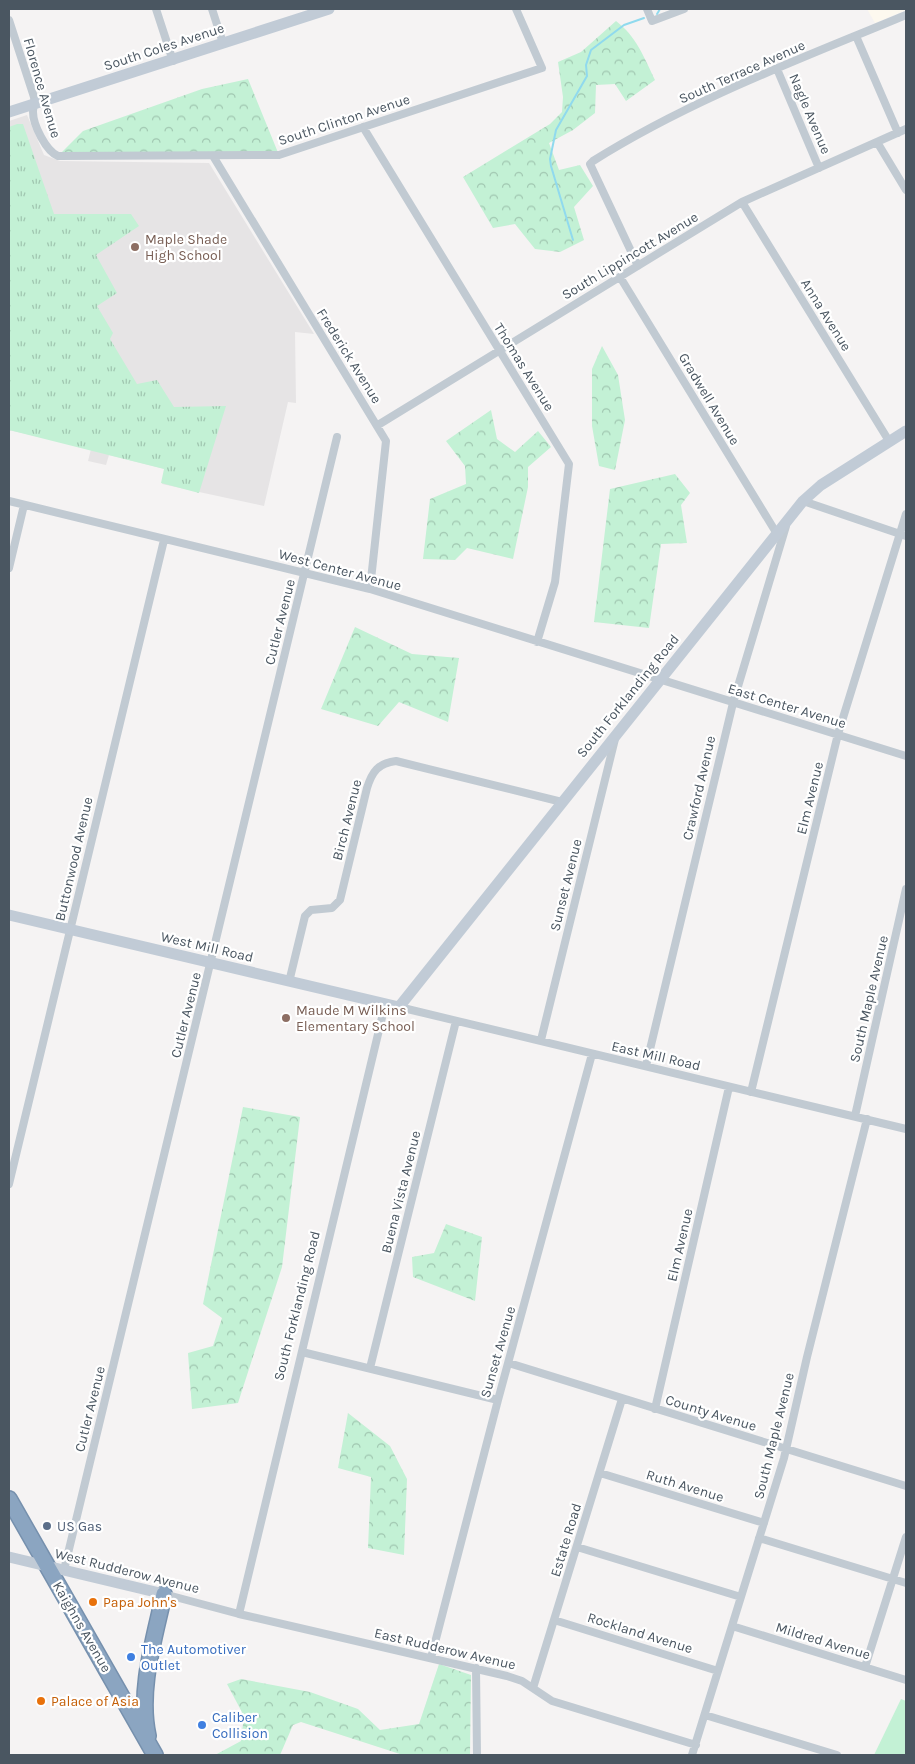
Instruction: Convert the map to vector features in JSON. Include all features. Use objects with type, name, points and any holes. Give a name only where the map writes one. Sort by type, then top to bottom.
[{"type":"highway","name":"Kaighns Avenue","points":[[9,1499],[41,1565],[150,1754]]},
{"type":"highway","name":"Kaighns Avenue","points":[[9,1518],[41,1565]]},
{"type":"highway","points":[[150,1754],[144,1717],[144,1697],[164,1594]]},
{"type":"street","points":[[156,9],[173,60]]},
{"type":"street","points":[[212,9],[223,43]]},
{"type":"street","name":"South Coles Avenue","points":[[9,112],[329,9]]},
{"type":"street","name":"South Clinton Avenue","points":[[58,156],[279,155],[542,68],[516,9]]},
{"type":"street","points":[[647,9],[652,21],[684,9]]},
{"type":"street","name":"South Terrace Avenue","points":[[638,266],[590,164],[593,161],[638,133],[778,69],[906,15]]},
{"type":"street","name":"Florence Avenue","points":[[9,20],[36,104],[33,112],[45,146],[51,153],[58,156]]},
{"type":"street","points":[[856,36],[898,133]]},
{"type":"street","name":"Nagle Avenue","points":[[778,69],[819,168]]},
{"type":"street","name":"Thomas Avenue","points":[[363,127],[569,464],[555,582],[537,642]]},
{"type":"street","name":"South Lippincott Avenue","points":[[378,425],[742,202],[906,129]]},
{"type":"street","points":[[877,142],[906,190]]},
{"type":"street","name":"Frederick Avenue","points":[[214,156],[297,297],[378,425],[386,441],[370,589]]},
{"type":"street","name":"Anna Avenue","points":[[742,202],[889,441]]},
{"type":"street","name":"Gradwell Avenue","points":[[620,277],[776,534]]},
{"type":"street","name":"South Forklanding Road","points":[[399,1007],[803,501],[821,485],[906,431]]},
{"type":"street","name":"Cutler Avenue","points":[[64,1570],[337,437]]},
{"type":"street","name":"West Center Avenue","points":[[9,501],[370,589],[660,680]]},
{"type":"street","points":[[803,501],[903,535]]},
{"type":"street","points":[[9,568],[24,505]]},
{"type":"street","name":"Elm Avenue","points":[[751,1092],[838,734],[903,535],[906,514]]},
{"type":"street","name":"Crawford Avenue","points":[[646,1066],[733,703],[788,520]]},
{"type":"street","name":"Buttonwood Avenue","points":[[9,1184],[164,540]]},
{"type":"street","name":"East Center Avenue","points":[[660,680],[906,756]]},
{"type":"street","name":"Sunset Avenue","points":[[541,1040],[617,735]]},
{"type":"street","name":"Birch Avenue","points":[[289,982],[305,916],[311,910],[332,908],[340,900],[371,774],[382,765],[396,761],[562,802]]},
{"type":"street","name":"South Maple Avenue","points":[[855,1116],[906,888]]},
{"type":"street","name":"West Mill Road","points":[[9,915],[399,1007]]},
{"type":"street","name":"South Forklanding Road","points":[[239,1614],[385,1005]]},
{"type":"street","name":"East Mill Road","points":[[399,1007],[906,1129]]},
{"type":"street","name":"Buena Vista Avenue","points":[[370,1368],[456,1021]]},
{"type":"street","name":"Sunset Avenue","points":[[430,1658],[592,1054]]},
{"type":"street","name":"Elm Avenue","points":[[655,1409],[729,1086]]},
{"type":"street","name":"South Maple Avenue","points":[[692,1755],[784,1458],[784,1449],[867,1119]]},
{"type":"street","points":[[302,1352],[498,1400]]},
{"type":"street","name":"County Avenue","points":[[508,1363],[906,1486]]},
{"type":"street","name":"Estate Road","points":[[533,1688],[622,1399]]},
{"type":"street","name":"Ruth Avenue","points":[[600,1473],[764,1523]]},
{"type":"street","points":[[865,1667],[906,1537]]},
{"type":"street","points":[[759,1538],[906,1583]]},
{"type":"street","points":[[577,1547],[741,1597]]},
{"type":"street","name":"West Rudderow Avenue","points":[[9,1557],[239,1614]]},
{"type":"street","name":"East Rudderow Avenue","points":[[239,1614],[514,1678],[552,1701],[696,1745]]},
{"type":"street","name":"Rockland Avenue","points":[[554,1620],[718,1671]]},
{"type":"street","name":"Mildred Avenue","points":[[732,1626],[906,1680]]},
{"type":"street","points":[[476,1668],[477,1755]]},
{"type":"street","points":[[705,1715],[837,1755]]},
{"type":"shaded area","points":[[867,9],[906,9],[906,10],[875,23]]},
{"type":"shaded area","name":"Maple Shade High School","points":[[27,115],[44,155],[60,161],[209,163],[314,334],[295,332],[296,403],[288,402],[264,506],[162,484],[165,469],[109,455],[106,465],[88,461],[91,449],[9,430],[9,121]]},
{"type":"green space","points":[[616,21],[634,40],[655,80],[626,101],[615,84],[596,85],[595,113],[573,130],[549,143],[559,170],[580,165],[593,186],[574,207],[584,240],[560,252],[535,249],[515,224],[493,228],[463,177],[550,124],[562,112],[563,97],[558,62],[581,52]]},
{"type":"green space","points":[[248,79],[279,155],[58,156],[83,131],[202,89]]},
{"type":"green space","points":[[23,124],[54,214],[131,214],[139,226],[96,255],[117,293],[97,306],[113,333],[110,339],[137,384],[157,380],[174,407],[226,406],[199,493],[161,483],[164,469],[9,430],[9,127]]},
{"type":"green space","points":[[602,346],[618,375],[625,420],[615,470],[599,466],[592,426],[592,369]]},
{"type":"green space","points":[[491,410],[497,439],[515,452],[538,431],[551,447],[528,467],[528,487],[513,559],[467,548],[455,560],[423,559],[430,499],[466,484],[465,466],[446,441]]},
{"type":"green space","points":[[675,474],[690,493],[681,505],[687,543],[661,544],[649,628],[594,622],[610,489]]},
{"type":"green space","points":[[355,627],[412,654],[459,658],[448,722],[399,702],[378,726],[321,709]]},
{"type":"green space","points":[[243,1107],[300,1117],[282,1267],[238,1403],[192,1409],[188,1353],[213,1346],[222,1318],[203,1304]]},
{"type":"green space","points":[[446,1224],[482,1237],[475,1301],[413,1277],[412,1257],[434,1253]]},
{"type":"green space","points":[[348,1413],[390,1446],[407,1479],[404,1555],[368,1548],[371,1477],[338,1468]]},
{"type":"green space","points":[[439,1664],[471,1675],[470,1755],[403,1755],[301,1722],[293,1725],[280,1755],[215,1755],[241,1741],[244,1716],[227,1684],[241,1679],[310,1692],[358,1709],[380,1730],[419,1724]]},
{"type":"green space","points":[[901,1699],[906,1701],[906,1755],[874,1755]]},
{"type":"waterway","points":[[657,14],[660,9]]},
{"type":"waterway","points":[[573,240],[551,166],[550,159],[556,130],[587,76],[586,65],[591,50],[624,25],[644,18]]},
{"type":"place","name":"Maple Shade High School","points":[[135,247]]},
{"type":"place","name":"Maude M Wilkins Elementary School","points":[[286,1018]]},
{"type":"place","name":"US Gas","points":[[47,1526]]},
{"type":"place","name":"Papa John's","points":[[93,1602]]},
{"type":"place","name":"The Automotiver Outlet","points":[[131,1657]]},
{"type":"place","name":"Palace of Asia","points":[[41,1701]]},
{"type":"place","name":"Caliber Collision","points":[[202,1725]]}]
